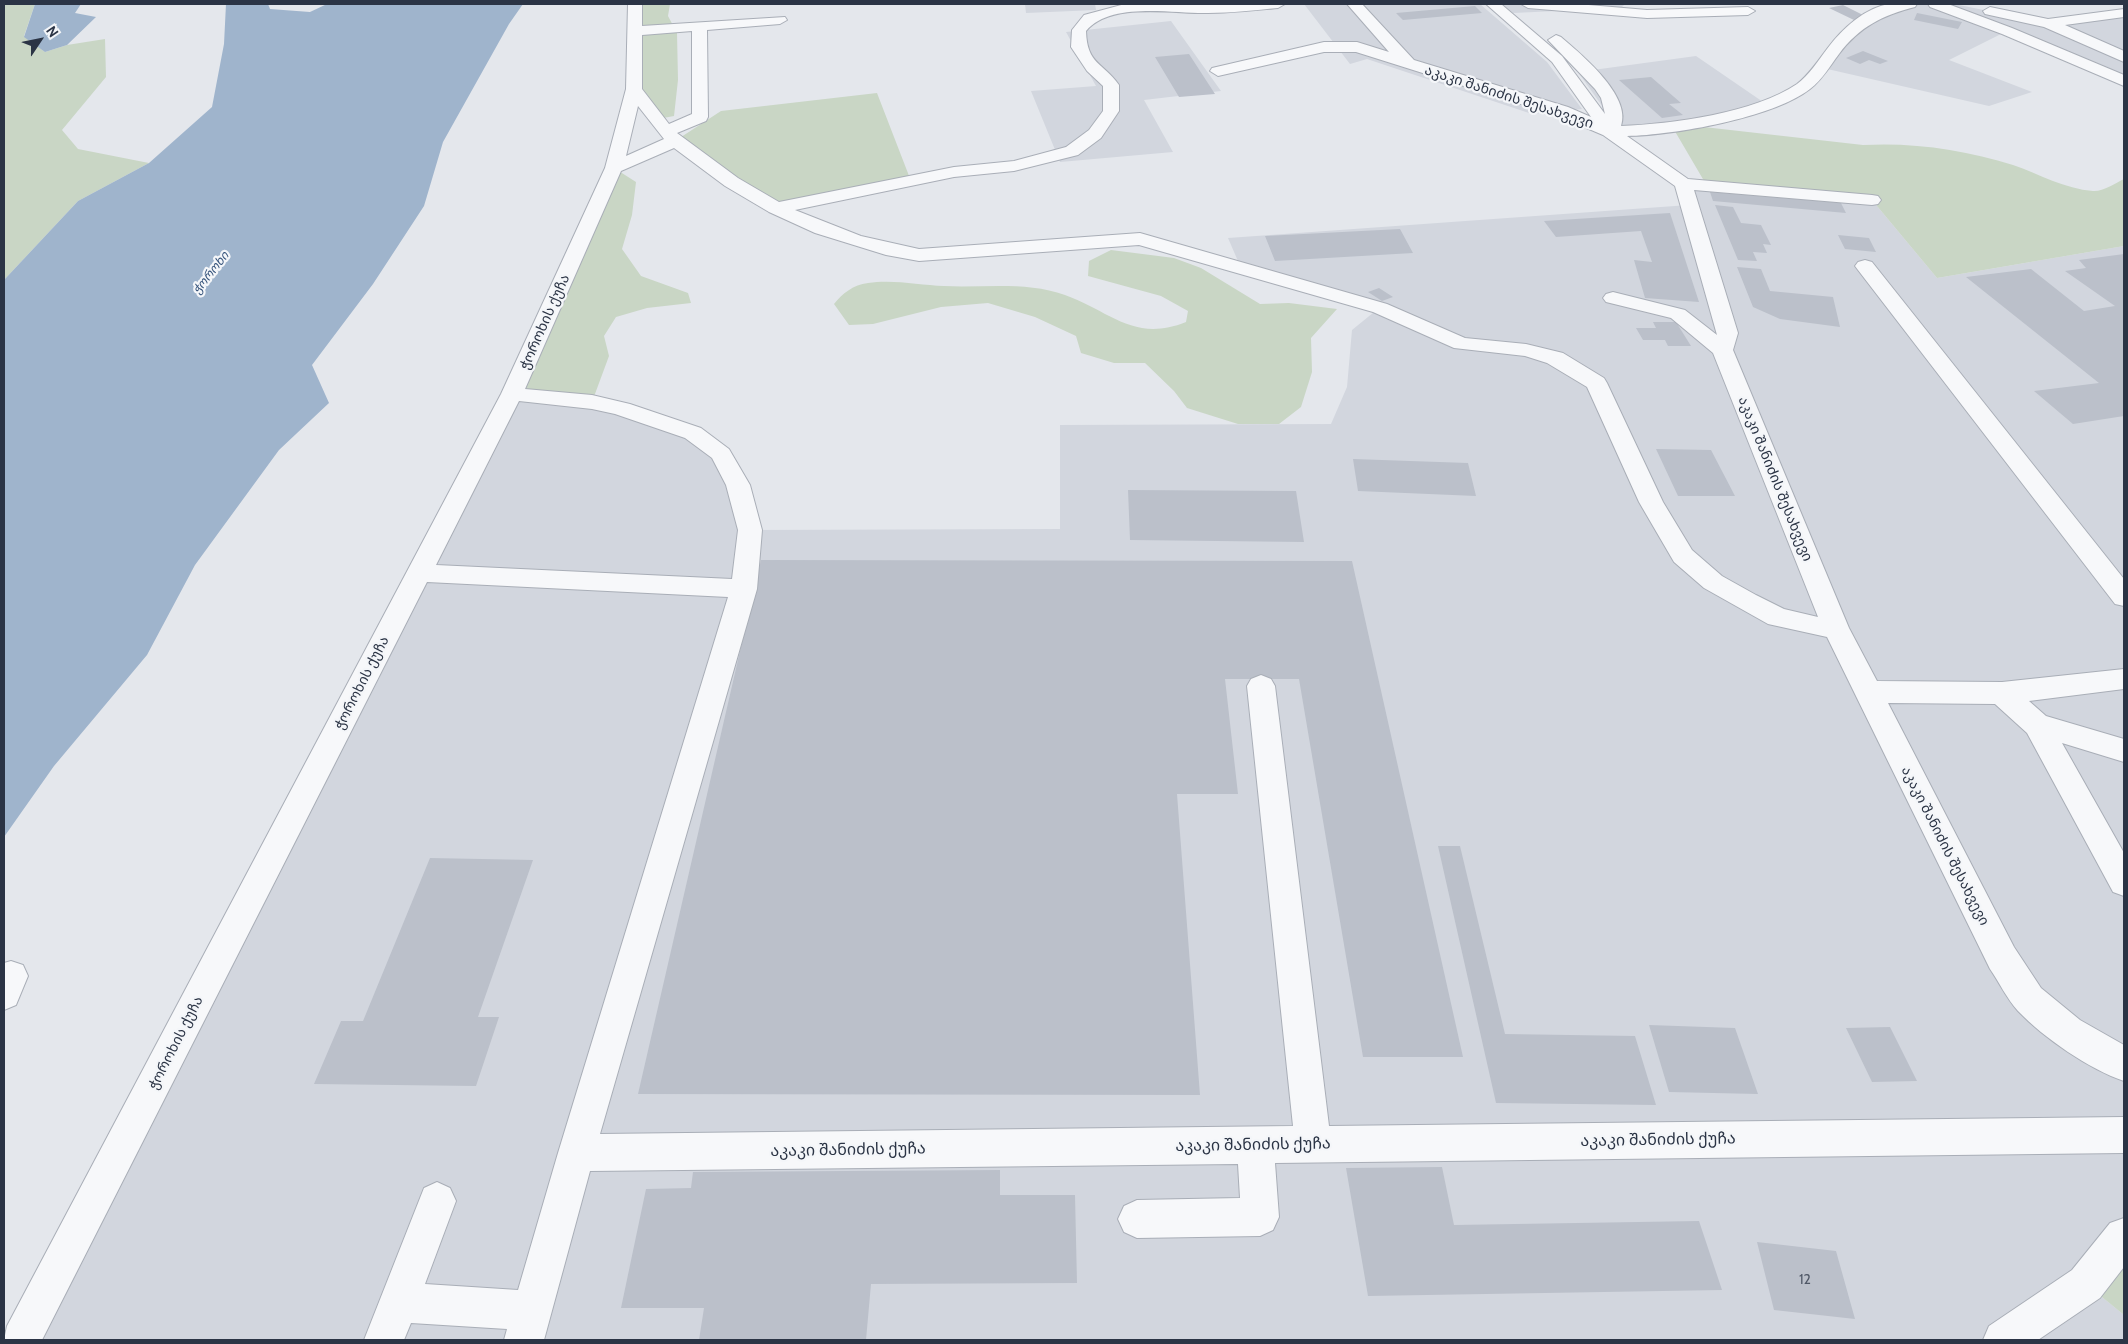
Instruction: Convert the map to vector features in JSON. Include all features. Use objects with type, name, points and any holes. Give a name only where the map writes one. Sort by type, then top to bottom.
[{"type":"street","name":"ჭოროხის ქუჩა","points":[[21,1340],[512,394],[614,168],[634,89],[635,4]]},
{"type":"street","points":[[776,208],[954,172],[1014,166],[1072,151],[1095,134],[1111,111],[1112,85],[1094,68],[1079,46],[1078,30],[1089,18],[1129,7],[1209,9],[1278,4]]},
{"type":"street","name":"აკაკი შანიძის შესახვევი","points":[[1354,4],[1408,63],[1562,111],[1609,131],[1682,184]]},
{"type":"street","points":[[1493,4],[1557,59],[1609,131]]},
{"type":"street","points":[[1519,4],[1535,23],[1583,62],[1608,96],[1614,120],[1609,131]]},
{"type":"street","points":[[1528,4],[1647,14],[1748,11]]},
{"type":"street","points":[[1609,131],[1672,128],[1766,104],[1787,96],[1803,87],[1823,68],[1841,41],[1859,24],[1879,12],[1910,4]]},
{"type":"street","points":[[1935,4],[2007,31],[2124,81]]},
{"type":"street","points":[[1954,4],[2048,23],[2124,56]]},
{"type":"street","points":[[2048,23],[2124,13]]},
{"type":"street","points":[[635,31],[780,20]]},
{"type":"street","points":[[614,168],[671,136],[700,117],[700,26]]},
{"type":"street","points":[[1218,71],[1324,47],[1357,47],[1408,63]]},
{"type":"street","points":[[634,89],[671,136],[728,179],[776,208],[858,242],[888,250],[919,255],[1140,240],[1380,308],[1461,344],[1526,350],[1555,358],[1596,383],[1667,532],[1683,556],[1713,582],[1747,602],[1777,616],[1820,627],[1836,628]]},
{"type":"street","points":[[1613,298],[1678,314],[1722,350],[1728,333],[1682,184],[1872,200]]},
{"type":"street","points":[[1865,266],[2124,597]]},
{"type":"street","name":"აკაკი შანიძის შესახვევი","points":[[1722,350],[1836,628],[2002,958],[2029,999],[2068,1032],[2124,1064]]},
{"type":"street","points":[[398,1302],[528,1326],[576,1153],[744,589],[750,530],[738,485],[721,454],[692,433],[622,409],[592,402],[512,394]]},
{"type":"street","points":[[419,573],[744,589]]},
{"type":"street","points":[[1867,692],[2002,693],[2124,679]]},
{"type":"street","points":[[1261,686],[1313,1144]]},
{"type":"street","points":[[2002,693],[2037,725],[2124,882]]},
{"type":"street","points":[[2037,725],[2124,750]]},
{"type":"street","name":"აკაკი შანიძის ქუჩა","points":[[576,1153],[2124,1134]]},
{"type":"street","points":[[1137,1219],[1260,1217],[1255,1145]]},
{"type":"street","points":[[384,1340],[437,1201]]},
{"type":"street","points":[[2003,1340],[2086,1284],[2124,1237]]},
{"type":"shaded area","points":[[1025,4],[1095,4],[1096,10],[1026,13]]},
{"type":"shaded area","points":[[1304,4],[1480,4],[1547,62],[1582,109],[1532,114],[1367,59],[1350,64]]},
{"type":"shaded area","points":[[1502,4],[1625,4],[1621,8],[1513,13]]},
{"type":"shaded area","points":[[1954,4],[2048,23],[2124,13],[2124,81],[2007,31],[1949,60],[2032,92],[1989,106],[1823,68],[1841,41],[1900,5]]},
{"type":"shaded area","points":[[1171,21],[1221,91],[1144,100],[1173,152],[1060,162],[1031,91],[1096,86],[1066,32]]},
{"type":"shaded area","points":[[1696,56],[1766,104],[1686,125],[1609,131],[1605,110],[1578,72]]},
{"type":"shaded area","points":[[1683,184],[1872,200],[1937,278],[2124,246],[2124,1237],[2086,1284],[2124,1315],[2124,1340],[21,1340],[512,394],[622,409],[721,454],[750,530],[1060,529],[1060,425],[1331,424],[1347,387],[1352,330],[1379,308],[1241,268],[1228,238],[1689,205]]},
{"type":"green space","points":[[4,4],[35,4],[24,36],[45,52],[67,45],[105,39],[106,77],[62,130],[78,149],[149,163],[78,201],[4,280]]},
{"type":"green space","points":[[635,4],[670,4],[668,16],[677,33],[678,80],[674,116],[658,119],[634,89]]},
{"type":"green space","points":[[877,93],[911,181],[776,208],[675,141],[721,111]]},
{"type":"green space","points":[[1686,125],[1863,145],[1920,146],[1958,151],[2013,165],[2083,190],[2097,191],[2105,189],[2124,179],[2124,246],[1937,278],[1872,200],[1707,186],[1673,128]]},
{"type":"green space","points":[[614,168],[636,182],[632,215],[622,249],[641,276],[688,293],[691,303],[647,308],[616,317],[604,336],[609,356],[592,402],[512,394]]},
{"type":"green space","points":[[1111,250],[1174,258],[1201,268],[1260,304],[1289,303],[1337,309],[1311,338],[1312,372],[1301,407],[1279,424],[1238,424],[1187,408],[1174,391],[1145,363],[1114,363],[1081,353],[1076,336],[1035,317],[988,303],[941,307],[873,324],[849,325],[834,304],[853,288],[877,282],[944,286],[1005,286],[1036,288],[1065,295],[1137,327],[1151,329],[1168,328],[1186,322],[1188,311],[1161,296],[1088,276],[1089,261]]},
{"type":"green space","points":[[2124,1237],[2124,1315],[2086,1284]]},
{"type":"water","points":[[35,4],[81,4],[75,13],[96,17],[67,45],[45,52],[24,37]]},
{"type":"water","name":"ჭოროხი","points":[[226,4],[268,4],[270,9],[310,12],[327,4],[523,4],[509,24],[443,142],[424,206],[373,284],[312,365],[329,403],[279,450],[195,565],[147,655],[54,766],[4,837],[4,280],[78,201],[149,163],[212,107],[224,44]]},
{"type":"building","points":[[1843,5],[1867,17],[1854,20],[1829,8]]},
{"type":"building","points":[[1475,6],[1482,13],[1403,20],[1396,13]]},
{"type":"building","points":[[1917,13],[1962,22],[1958,29],[1914,20]]},
{"type":"building","points":[[1863,51],[1888,61],[1880,64],[1869,60],[1860,64],[1846,58]]},
{"type":"building","points":[[1189,54],[1215,94],[1179,97],[1155,57]]},
{"type":"building","points":[[1651,77],[1681,103],[1669,104],[1683,115],[1662,118],[1619,80]]},
{"type":"building","points":[[1710,192],[1841,203],[1846,213],[1713,201]]},
{"type":"building","points":[[1715,205],[1733,207],[1741,223],[1761,225],[1771,245],[1763,244],[1767,253],[1753,252],[1757,261],[1738,260]]},
{"type":"building","points":[[1670,213],[1699,302],[1645,298],[1634,260],[1652,262],[1641,231],[1556,237],[1544,221]]},
{"type":"building","points":[[1400,229],[1413,253],[1275,261],[1265,236]]},
{"type":"building","points":[[1838,235],[1869,238],[1876,252],[1845,249]]},
{"type":"building","points":[[2124,254],[2124,416],[2073,424],[2034,391],[2099,383],[1966,277],[2031,269],[2084,311],[2115,306],[2065,271],[2086,268],[2079,260]]},
{"type":"building","points":[[1737,267],[1761,269],[1770,291],[1833,297],[1840,327],[1780,319],[1753,307]]},
{"type":"building","points":[[1379,288],[1393,297],[1382,301],[1368,292]]},
{"type":"building","points":[[1653,322],[1676,322],[1691,346],[1668,346],[1665,340],[1643,340],[1636,328],[1656,328]]},
{"type":"building","points":[[1656,449],[1711,450],[1735,496],[1678,496]]},
{"type":"building","points":[[1353,459],[1468,463],[1476,496],[1358,491]]},
{"type":"building","points":[[1128,490],[1296,491],[1304,542],[1130,540]]},
{"type":"building","points":[[761,560],[1352,561],[1463,1057],[1363,1057],[1299,679],[1225,679],[1238,794],[1177,794],[1200,1095],[638,1094]]},
{"type":"building","points":[[1438,846],[1460,846],[1505,1034],[1635,1036],[1656,1105],[1496,1103]]},
{"type":"building","points":[[430,858],[533,860],[478,1017],[499,1017],[476,1086],[314,1084],[341,1021],[363,1021]]},
{"type":"building","points":[[1649,1025],[1735,1028],[1758,1094],[1669,1092]]},
{"type":"building","points":[[1890,1027],[1917,1081],[1872,1082],[1846,1028]]},
{"type":"building","points":[[1442,1167],[1454,1225],[1699,1221],[1722,1290],[1368,1296],[1346,1168]]},
{"type":"building","points":[[1000,1170],[1000,1195],[1075,1195],[1077,1283],[871,1284],[866,1340],[699,1340],[704,1308],[621,1308],[646,1189],[691,1188],[693,1172]]},
{"type":"building","points":[[1757,1242],[1836,1251],[1855,1319],[1774,1310]]}]
